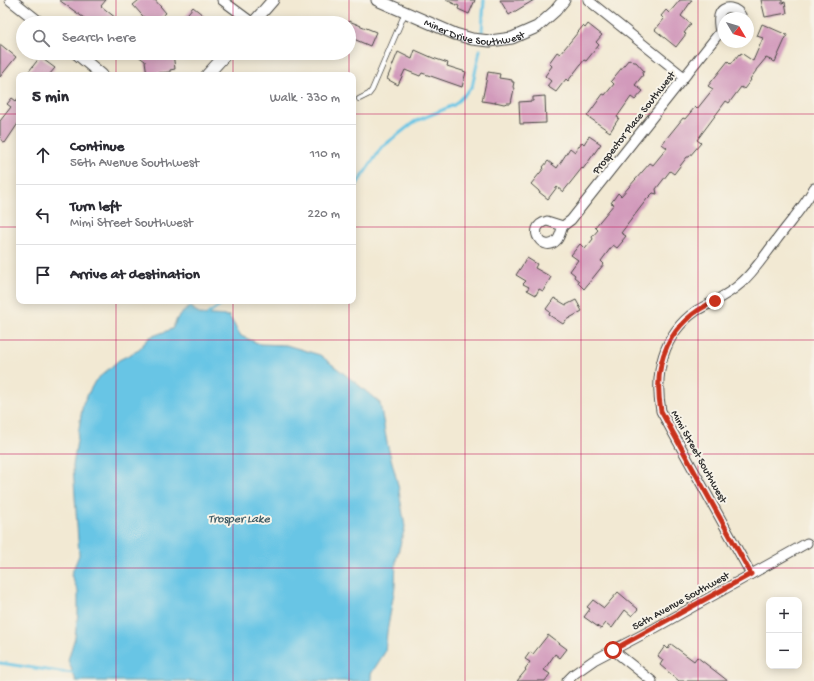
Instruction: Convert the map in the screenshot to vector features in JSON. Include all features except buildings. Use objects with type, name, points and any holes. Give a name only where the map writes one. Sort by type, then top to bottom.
[{"type":"street","points":[[11,0],[31,16]]},
{"type":"street","points":[[222,0],[244,16]]},
{"type":"street","points":[[259,16],[273,0]]},
{"type":"street","name":"Miner Drive Southwest","points":[[377,0],[463,37],[472,40],[490,41],[512,38],[537,27],[555,11],[564,0]]},
{"type":"street","points":[[588,0],[684,76]]},
{"type":"street","points":[[722,12],[727,8],[734,8],[739,12]]},
{"type":"street","name":"Prospector Place Southwest","points":[[563,226],[571,220],[684,76],[718,37]]},
{"type":"street","points":[[83,60],[95,72]]},
{"type":"street","points":[[210,72],[221,60]]},
{"type":"street","name":"Mimi Street Southwest","points":[[751,574],[661,411],[658,393],[659,373],[669,342],[680,326],[695,312],[728,294],[749,276],[806,202],[814,188]]},
{"type":"street","name":"56th Avenue Southwest","points":[[567,681],[584,666],[807,543]]},
{"type":"street","points":[[613,650],[652,681]]},
{"type":"lane","points":[[359,99],[369,94],[372,90],[405,13]]},
{"type":"water","name":"Trosper Lake","points":[[190,306],[199,314],[229,316],[241,336],[260,344],[286,345],[320,355],[380,403],[387,443],[398,485],[405,527],[396,560],[395,587],[385,652],[371,674],[371,681],[76,681],[68,660],[75,637],[78,613],[78,591],[71,575],[79,555],[73,466],[83,403],[95,381],[119,360],[137,351],[150,337],[172,329],[178,317]]},
{"type":"waterway","points":[[482,32],[484,0]]},
{"type":"waterway","points":[[356,186],[381,148],[414,122],[454,105],[472,87],[480,50]]},
{"type":"waterway","points":[[208,317],[208,314],[223,304]]},
{"type":"waterway","points":[[0,663],[75,673]]},
{"type":"route","points":[[613,650],[751,574],[661,411],[659,402],[659,373],[661,362],[669,342],[687,319],[695,312],[715,301]]}]
